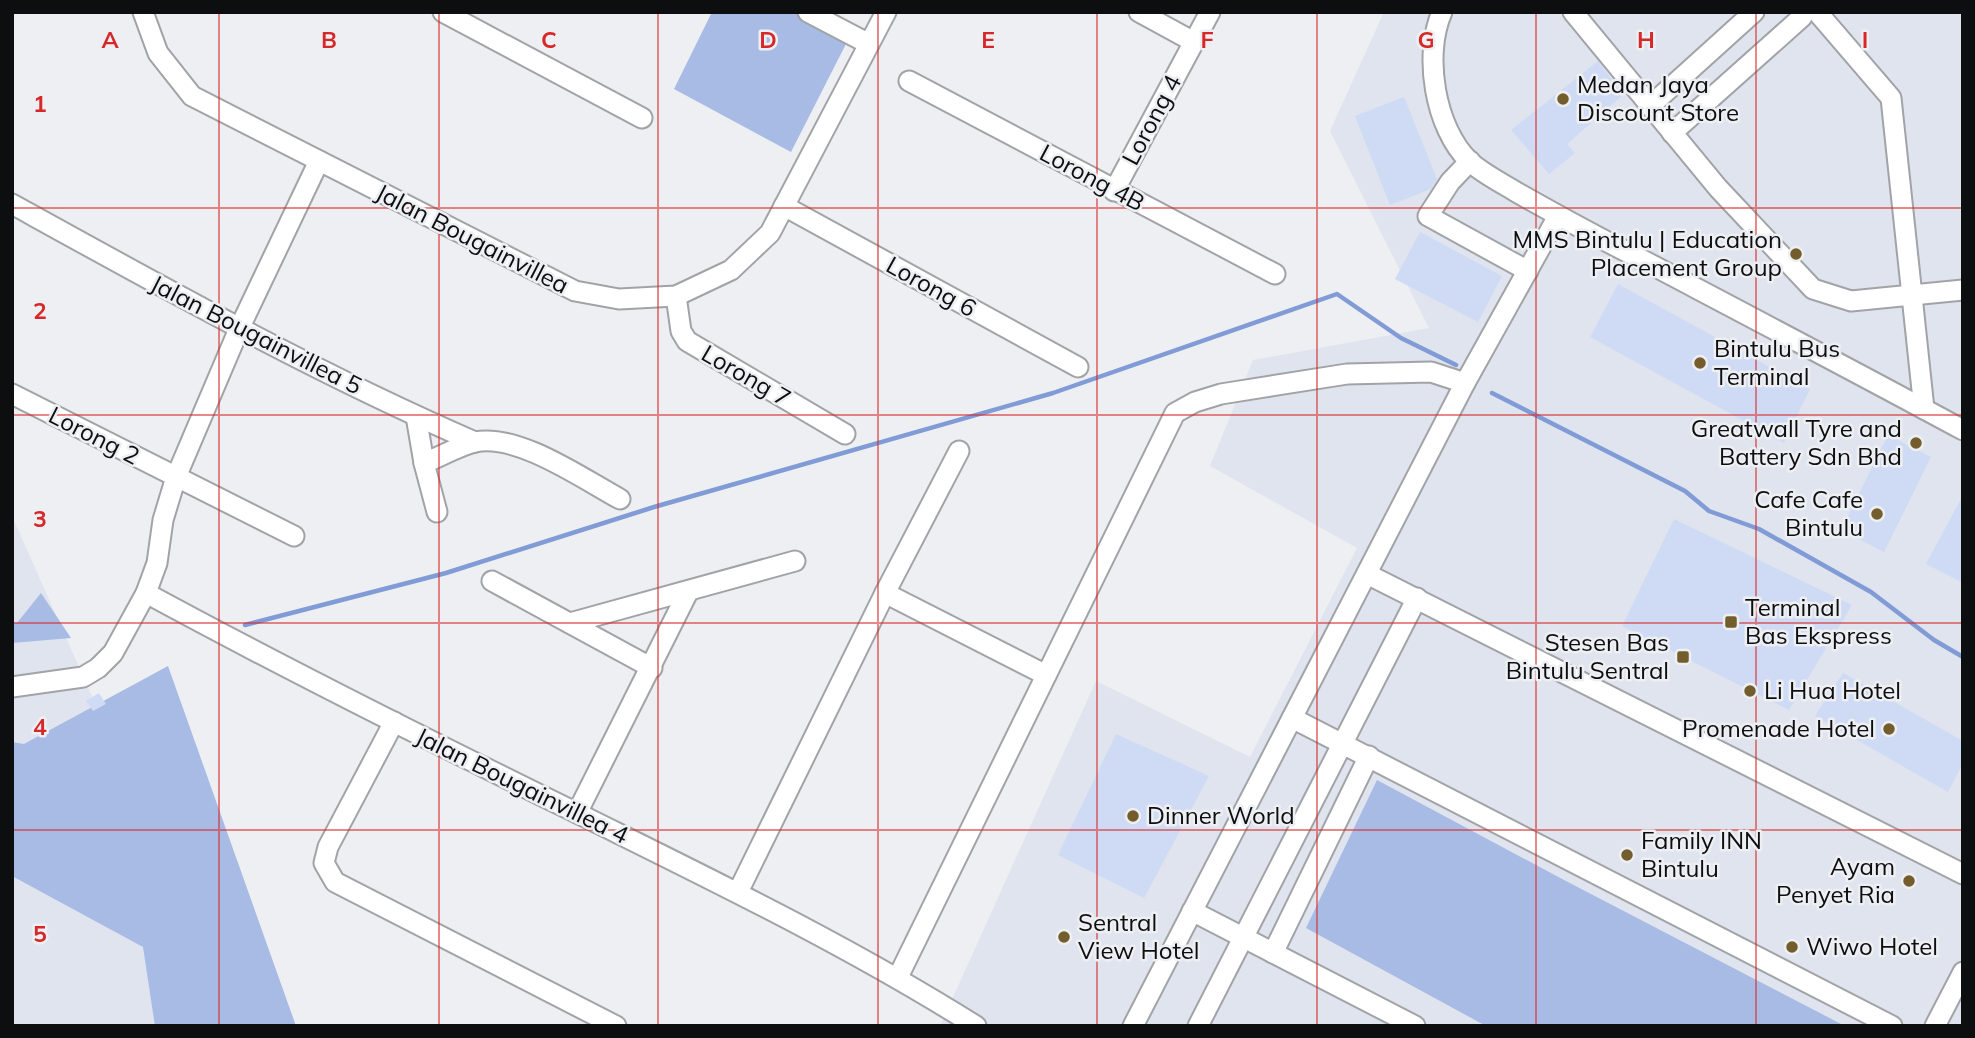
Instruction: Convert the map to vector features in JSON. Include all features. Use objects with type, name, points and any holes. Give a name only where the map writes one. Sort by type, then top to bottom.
[{"type":"street","name":"Jalan Bougainvillea","points":[[143,12],[158,53],[192,96],[575,291],[619,299],[676,296],[731,270],[770,233],[886,12]]},
{"type":"street","points":[[443,12],[642,118]]},
{"type":"street","points":[[808,12],[869,44]]},
{"type":"street","points":[[1139,12],[1194,43]]},
{"type":"street","name":"Lorong 4","points":[[1114,191],[1210,12]]},
{"type":"street","points":[[1442,12],[1436,26],[1432,60],[1439,103],[1454,142],[1469,161],[1558,216],[1963,430]]},
{"type":"street","points":[[1573,12],[1718,188],[1813,289],[1851,302],[1963,290]]},
{"type":"street","points":[[1650,106],[1754,12]]},
{"type":"street","points":[[1672,133],[1807,14],[1891,98],[1924,409]]},
{"type":"street","name":"Lorong 4B","points":[[909,81],[1275,274]]},
{"type":"street","points":[[12,687],[83,677],[113,653],[146,593],[157,563],[163,520],[176,477],[239,329],[319,161]]},
{"type":"street","points":[[1469,161],[1450,182],[1428,216],[1528,271]]},
{"type":"street","name":"Jalan Bougainvillea 5","points":[[12,204],[239,329],[475,442]]},
{"type":"street","name":"Lorong 6","points":[[784,206],[1078,367]]},
{"type":"street","points":[[1133,1026],[1465,383],[1558,216]]},
{"type":"street","name":"Lorong 7","points":[[676,296],[681,331],[687,341],[845,434]]},
{"type":"street","points":[[898,977],[1175,412],[1195,402],[1222,394],[1348,374],[1430,372],[1465,383]]},
{"type":"street","name":"Lorong 2","points":[[12,394],[294,536]]},
{"type":"street","points":[[416,416],[424,463],[437,512]]},
{"type":"street","points":[[424,463],[475,442],[498,442],[521,447],[620,499]]},
{"type":"street","points":[[738,892],[885,593],[959,451]]},
{"type":"street","points":[[570,623],[795,561]]},
{"type":"street","points":[[1367,573],[1963,874]]},
{"type":"street","points":[[492,581],[652,668]]},
{"type":"street","points":[[577,813],[688,592]]},
{"type":"street","name":"Jalan Bougainvillea 4","points":[[146,593],[394,722],[738,892],[898,977],[976,1026]]},
{"type":"street","points":[[885,593],[1046,675]]},
{"type":"street","points":[[1198,1026],[1417,598]]},
{"type":"street","points":[[1292,718],[1892,1026]]},
{"type":"street","points":[[394,722],[328,847],[324,863],[335,882],[616,1026]]},
{"type":"street","points":[[1273,953],[1369,756]]},
{"type":"street","points":[[1192,911],[1415,1026]]},
{"type":"street","points":[[1935,1026],[1963,972]]},
{"type":"shaded area","points":[[712,12],[796,12],[848,40],[791,152],[674,89]]},
{"type":"shaded area","points":[[1384,12],[1963,12],[1963,1026],[940,1026],[1096,681],[1250,757],[1357,548],[1210,466],[1253,360],[1429,328],[1330,131]]},
{"type":"shaded area","points":[[12,516],[173,879],[209,1026],[12,1026]]},
{"type":"shaded area","points":[[41,593],[71,638],[12,643],[12,622],[17,623]]},
{"type":"shaded area","points":[[168,666],[296,1026],[155,1026],[143,947],[12,876],[12,742],[24,744]]},
{"type":"shaded area","points":[[1377,780],[1845,1026],[1486,1026],[1306,928]]},
{"type":"building","points":[[1598,61],[1623,95],[1567,144],[1575,153],[1549,174],[1511,130]]},
{"type":"building","points":[[1404,97],[1437,179],[1431,189],[1390,205],[1355,116]]},
{"type":"building","points":[[1420,232],[1502,276],[1478,322],[1395,279]]},
{"type":"building","name":"Bintulu Bus Terminal","points":[[1618,284],[1810,389],[1784,443],[1590,337]]},
{"type":"building","points":[[1888,435],[1931,457],[1884,552],[1841,530]]},
{"type":"building","points":[[1963,495],[1963,583],[1926,564]]},
{"type":"building","points":[[1674,519],[1852,605],[1789,710],[1622,626]]},
{"type":"building","name":"Promenade Hotel","points":[[1843,673],[1963,741],[1963,763],[1948,792],[1815,716]]},
{"type":"building","points":[[99,693],[106,704],[93,711],[86,701]]},
{"type":"building","name":"Dinner World","points":[[1116,734],[1209,776],[1144,898],[1058,855]]},
{"type":"waterway","points":[[245,625],[446,573],[654,507],[1053,393],[1337,294],[1401,338],[1456,365]]},
{"type":"waterway","points":[[1492,393],[1685,491],[1709,511],[1759,529],[1871,592],[1934,640],[1963,657]]},
{"type":"place","name":"Medan Jaya Discount Store","points":[[1563,99]]},
{"type":"place","name":"MMS Bintulu | Education Placement Group","points":[[1796,254]]},
{"type":"place","name":"Bintulu Bus Terminal","points":[[1700,363]]},
{"type":"place","name":"Greatwall Tyre and Battery Sdn Bhd","points":[[1916,443]]},
{"type":"place","name":"Cafe Cafe Bintulu","points":[[1877,514]]},
{"type":"place","name":"Terminal Bas Ekspress","points":[[1731,622]]},
{"type":"place","name":"Stesen Bas Bintulu Sentral","points":[[1683,657]]},
{"type":"place","name":"Li Hua Hotel","points":[[1750,691]]},
{"type":"place","name":"Promenade Hotel","points":[[1889,729]]},
{"type":"place","name":"Dinner World","points":[[1133,816]]},
{"type":"place","name":"Family INN Bintulu","points":[[1627,855]]},
{"type":"place","name":"Ayam Penyet Ria","points":[[1909,881]]},
{"type":"place","name":"Sentral View Hotel","points":[[1064,937]]},
{"type":"place","name":"Wiwo Hotel","points":[[1792,947]]}]
